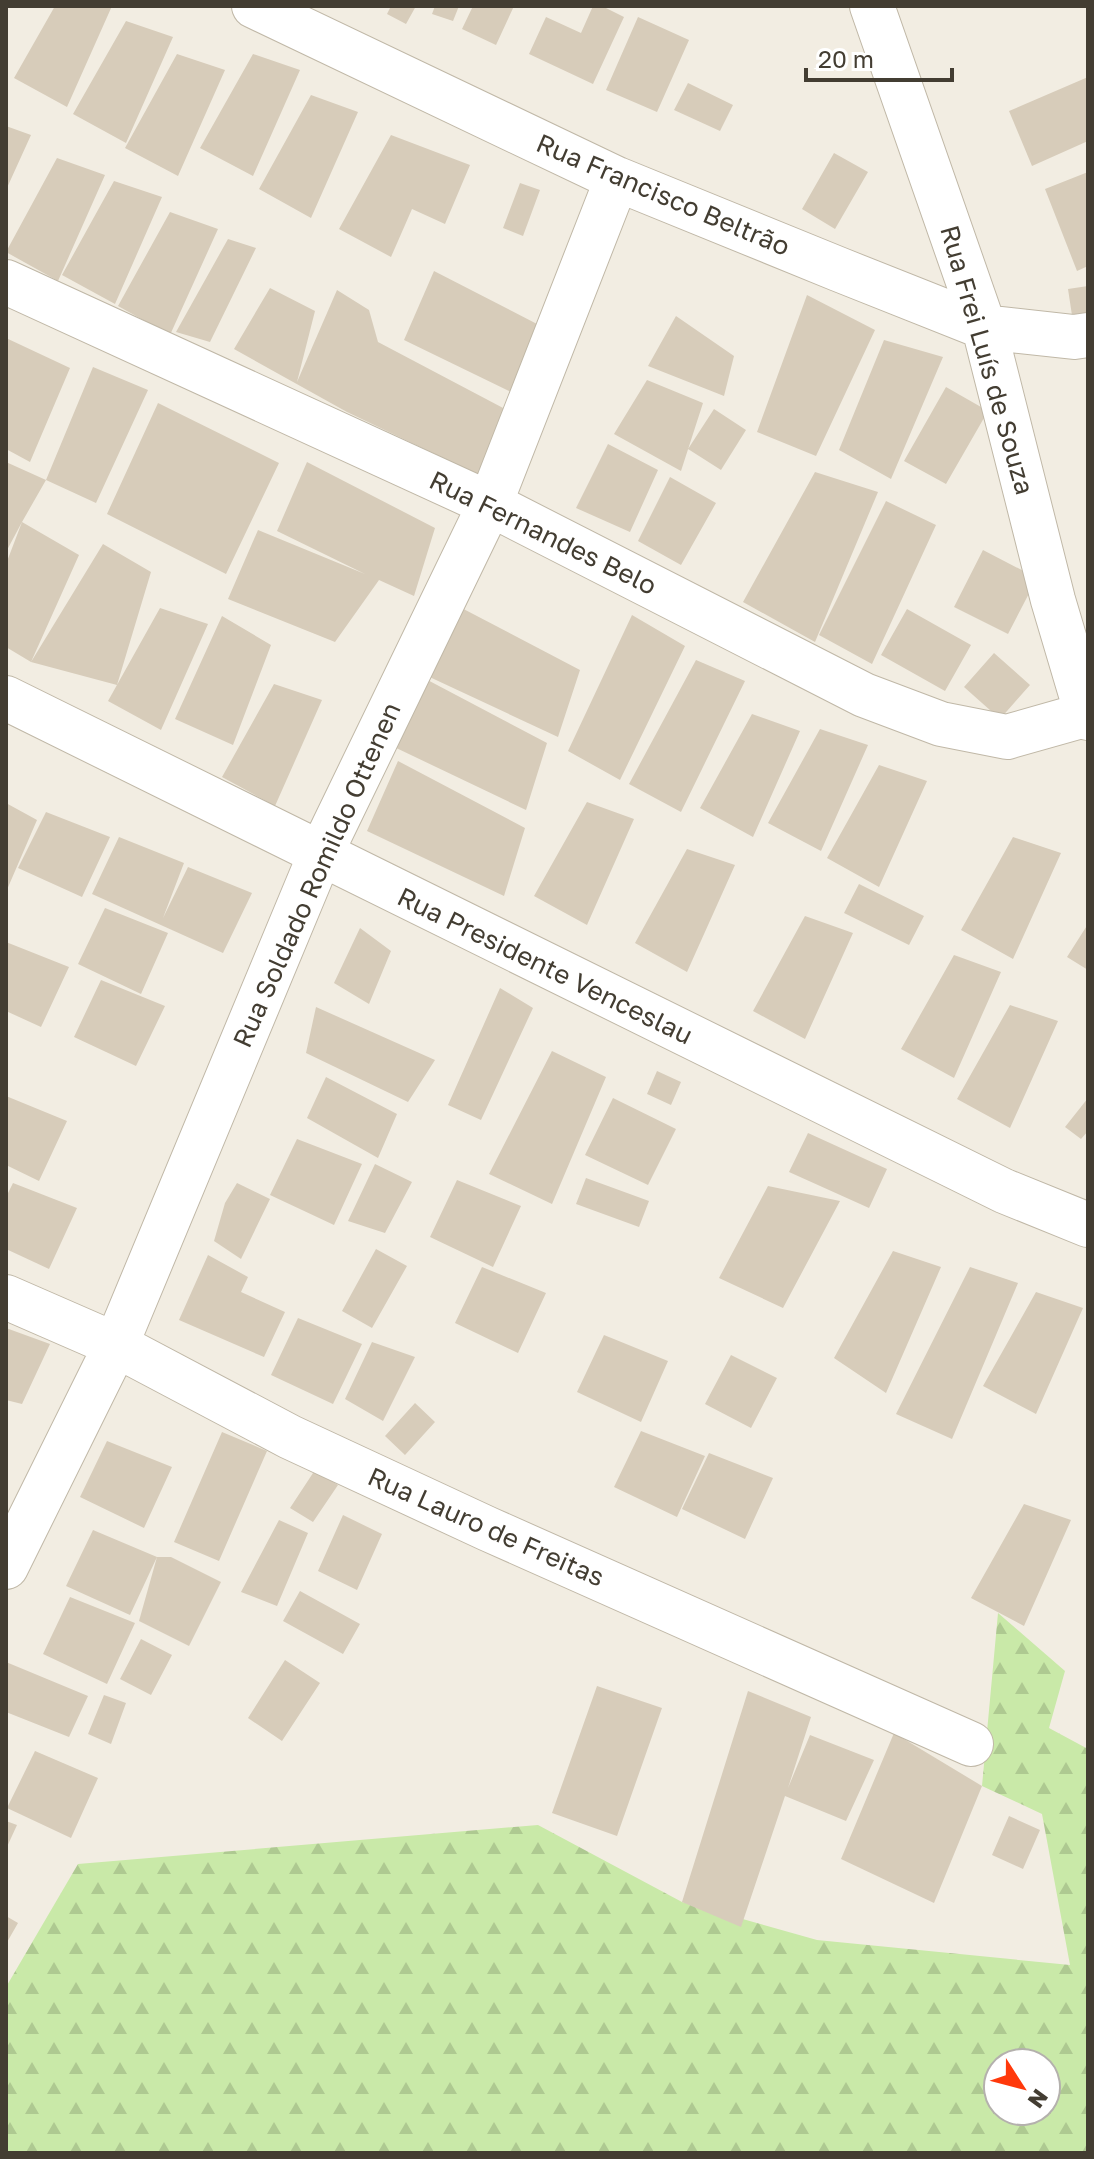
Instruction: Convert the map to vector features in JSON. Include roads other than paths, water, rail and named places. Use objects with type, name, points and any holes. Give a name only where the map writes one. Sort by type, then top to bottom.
[{"type":"street","name":"Rua Francisco Beltrão","points":[[254,6],[617,179],[984,327],[1074,337],[1088,335]]},
{"type":"street","name":"Rua Frei Luís de Souza","points":[[872,6],[984,327],[1053,600],[1088,716]]},
{"type":"street","name":"Rua Soldado Romildo Ottenen","points":[[6,1567],[116,1345],[320,855],[490,504],[617,179]]},
{"type":"street","name":"Rua Fernandes Belo","points":[[6,282],[490,504],[864,695],[941,724],[1007,737],[1088,716]]},
{"type":"street","name":"Rua Presidente Venceslau","points":[[6,698],[1004,1191],[1088,1225]]},
{"type":"street","name":"Rua Lauro de Freitas","points":[[6,1297],[116,1345],[290,1437],[389,1484],[971,1744]]}]
